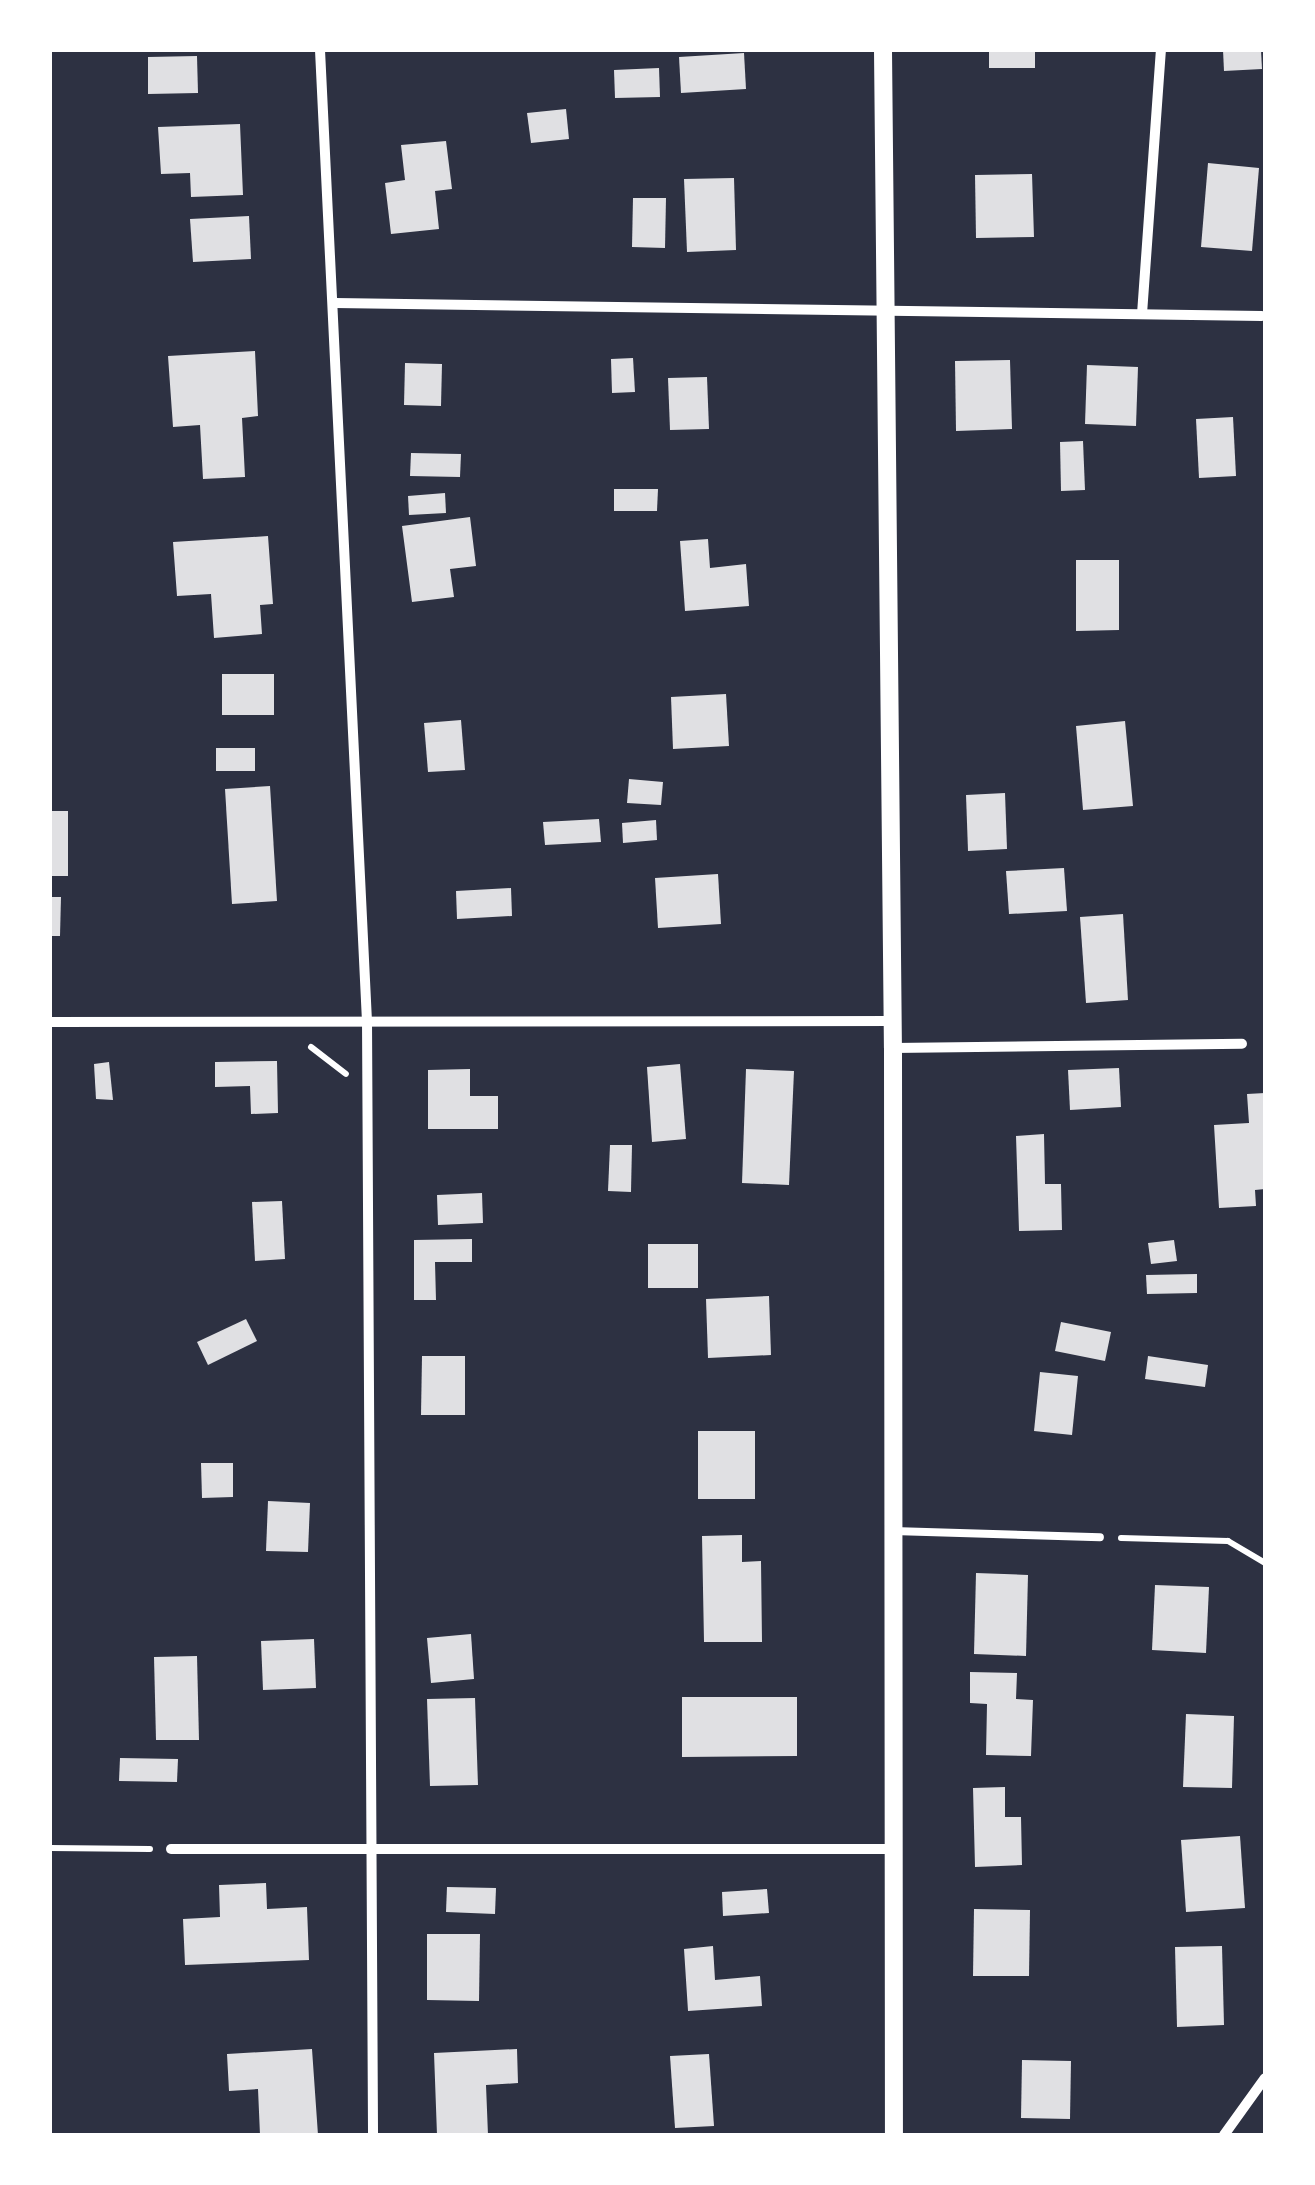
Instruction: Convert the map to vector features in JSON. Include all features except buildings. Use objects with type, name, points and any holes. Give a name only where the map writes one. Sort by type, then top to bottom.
[{"type":"street","points":[[320,50],[368,1020],[373,2135]]},
{"type":"street","points":[[883,50],[893,1021],[894,2135]]},
{"type":"street","points":[[1142,314],[1162,50]]},
{"type":"street","points":[[335,303],[1262,316]]},
{"type":"street","points":[[50,1022],[893,1021]]},
{"type":"street","points":[[893,1048],[1242,1044]]},
{"type":"street","points":[[171,1849],[893,1849]]},
{"type":"street","points":[[1224,2135],[1265,2078]]},
{"type":"lane","points":[[893,1531],[1100,1537]]},
{"type":"path","points":[[1100,1537],[1228,1541],[1265,1563]]},
{"type":"path","points":[[50,1848],[171,1849]]}]
